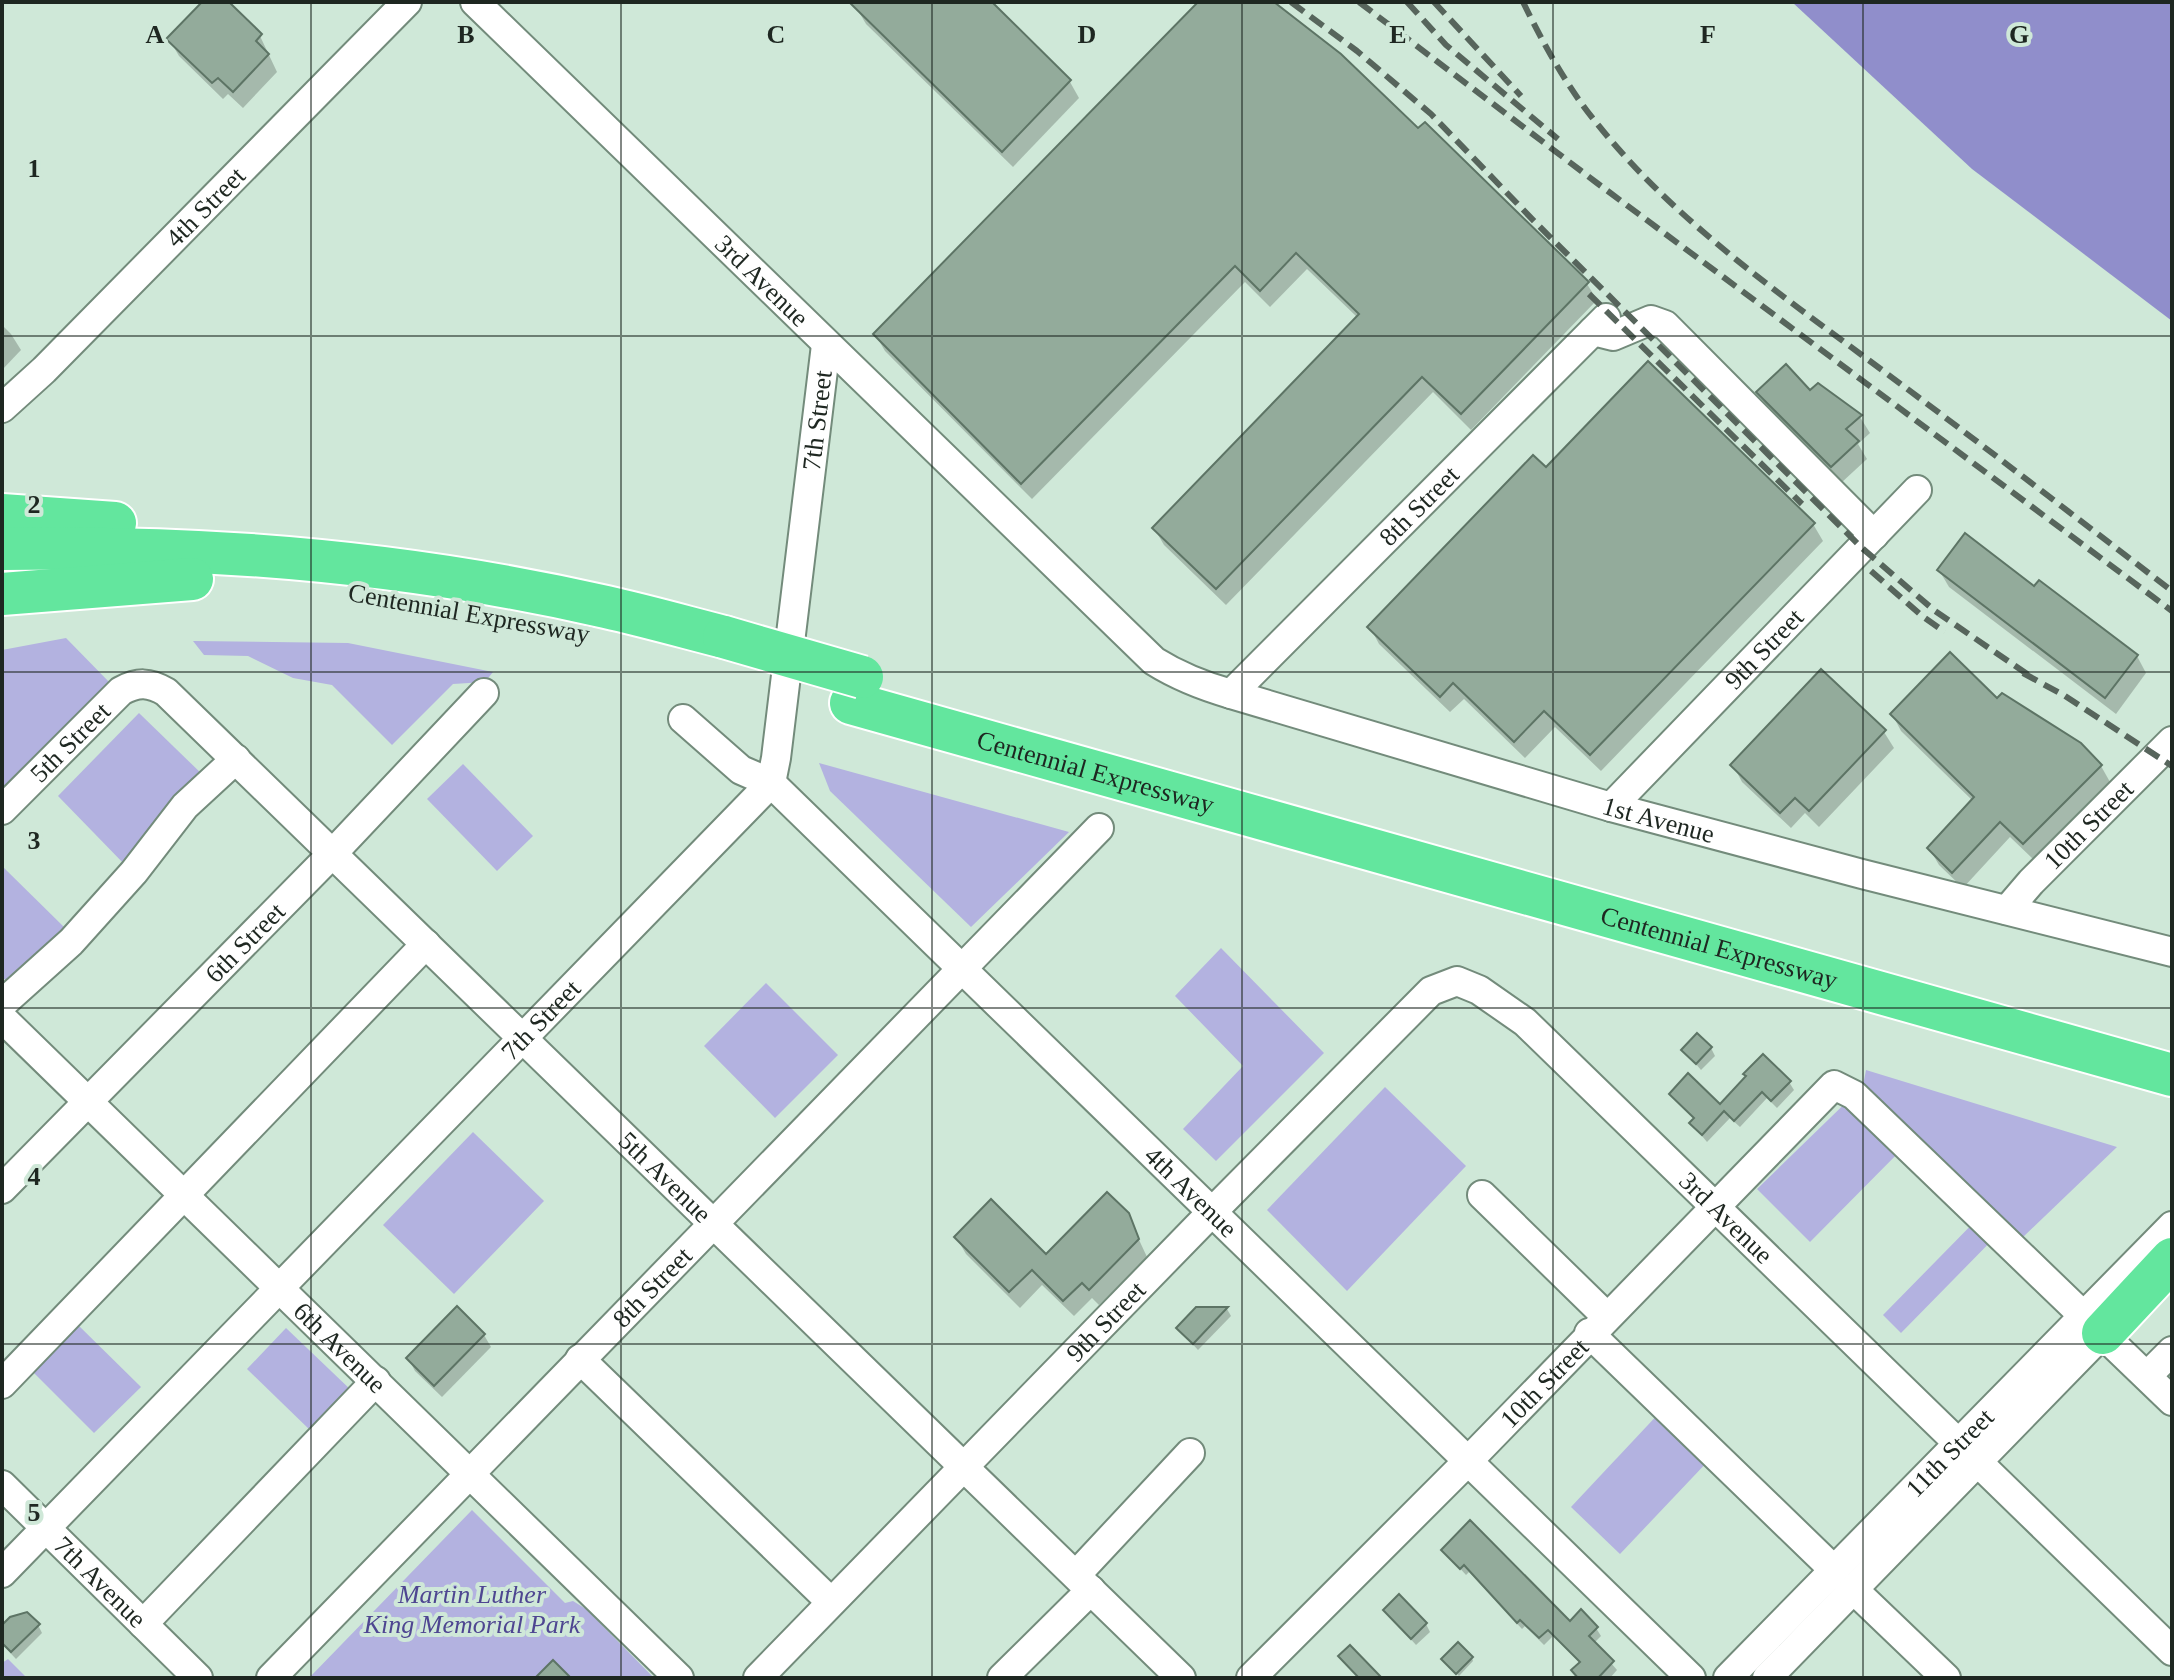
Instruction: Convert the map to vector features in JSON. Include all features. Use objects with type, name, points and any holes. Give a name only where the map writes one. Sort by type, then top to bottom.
[{"type":"highway","points":[[2,515],[219,531],[288,541],[432,574]]},
{"type":"highway","name":"Centennial Expressway","points":[[2,549],[147,549],[291,558],[432,574],[604,606],[723,652],[2172,1075]]},
{"type":"highway","name":"Centennial Expressway","points":[[2,577],[192,579],[367,593],[607,636],[723,652]]},
{"type":"highway","points":[[2,594],[192,579]]},
{"type":"highway","name":"Centennial Expressway","points":[[856,690],[1045,726],[2172,1046]]},
{"type":"highway","points":[[2093,1324],[2172,1259]]},
{"type":"street","name":"4th Street","points":[[2,408],[44,370],[407,2]]},
{"type":"street","name":"3rd Avenue","points":[[475,2],[1154,661]]},
{"type":"street","name":"8th Street","points":[[1231,694],[1600,324],[1613,336],[1651,320],[1665,325],[1874,535]]},
{"type":"street","name":"7th Street","points":[[2,1573],[771,783],[826,345]]},
{"type":"street","name":"9th Street","points":[[1611,807],[1917,490]]},
{"type":"street","name":"1st Avenue","points":[[1154,661],[1195,683],[1611,807],[2172,952]]},
{"type":"street","name":"5th Avenue","points":[[143,683],[153,684],[166,692],[236,759],[1181,1678]]},
{"type":"street","name":"5th Street","points":[[2,810],[102,708],[121,691],[143,683]]},
{"type":"street","name":"6th Street","points":[[2,1189],[332,854],[484,693]]},
{"type":"street","name":"4th Avenue","points":[[683,719],[741,770],[771,783],[1691,1678]]},
{"type":"street","name":"10th Street","points":[[2007,910],[2172,741]]},
{"type":"street","points":[[2,1004],[71,942],[134,872],[185,806],[236,759]]},
{"type":"street","name":"8th Street","points":[[271,1678],[959,968],[1099,828]]},
{"type":"street","points":[[2,1384],[426,944]]},
{"type":"street","name":"3rd Avenue","points":[[1465,982],[1507,1007],[1525,1022],[2172,1651]]},
{"type":"street","name":"9th Street","points":[[758,1678],[1431,991],[1445,984],[1465,982]]},
{"type":"street","name":"6th Avenue","points":[[2,1018],[679,1678]]},
{"type":"street","name":"10th Street","points":[[1251,1678],[1468,1461],[1834,1085],[1854,1095],[2093,1324]]},
{"type":"street","points":[[1482,1195],[1598,1325],[1833,1569]]},
{"type":"street","name":"11th Street","points":[[1767,1678],[1979,1463],[2172,1226]]},
{"type":"street","points":[[2093,1324],[2172,1401]]},
{"type":"street","name":"11th Street","points":[[1728,1678],[1958,1443],[2093,1324]]},
{"type":"street","points":[[2147,1376],[2172,1351]]},
{"type":"street","points":[[580,1359],[831,1602]]},
{"type":"street","points":[[143,1624],[376,1381]]},
{"type":"street","points":[[1002,1678],[1190,1453]]},
{"type":"street","name":"7th Avenue","points":[[2,1485],[198,1678]]},
{"type":"street","points":[[1854,1590],[1946,1678]]},
{"type":"green space","points":[[66,638],[111,684],[2,796],[2,650]]},
{"type":"green space","points":[[193,641],[348,643],[493,672],[485,682],[453,684],[392,745],[332,685],[293,678],[248,656],[204,655]]},
{"type":"green space","points":[[139,713],[207,779],[128,868],[58,796]]},
{"type":"green space","points":[[819,763],[1069,832],[971,927],[830,791]]},
{"type":"green space","points":[[463,764],[533,836],[497,871],[427,799]]},
{"type":"green space","points":[[2,866],[65,928],[10,984],[2,977]]},
{"type":"green space","points":[[1221,948],[1324,1053],[1216,1161],[1183,1129],[1243,1066],[1175,996]]},
{"type":"green space","points":[[766,983],[838,1055],[775,1118],[704,1046]]},
{"type":"green space","points":[[1866,1070],[2117,1147],[2021,1239],[2006,1226],[1901,1333],[1883,1315],[1989,1207],[1914,1137],[1810,1242],[1757,1189],[1863,1086]]},
{"type":"green space","points":[[1385,1087],[1466,1166],[1347,1291],[1267,1210]]},
{"type":"green space","points":[[473,1132],[544,1201],[454,1294],[383,1225]]},
{"type":"green space","points":[[75,1322],[141,1387],[94,1433],[29,1368]]},
{"type":"green space","points":[[286,1328],[353,1392],[313,1433],[247,1369]]},
{"type":"green space","points":[[1662,1410],[1710,1459],[1620,1554],[1571,1507]]},
{"type":"green space","name":"Martin Luther King Memorial Park","points":[[472,1510],[565,1603],[573,1601],[586,1609],[654,1678],[309,1678]]},
{"type":"green space","points":[[8,1659],[27,1678],[2,1678],[2,1663]]},
{"type":"shaded area","points":[[1792,2],[2172,2],[2172,321],[1972,169]]},
{"type":"building","points":[[202,2],[229,2],[262,34],[256,41],[269,54],[233,92],[218,78],[212,83],[166,39]]},
{"type":"building","points":[[849,2],[992,2],[1071,80],[1002,152]]},
{"type":"building","points":[[1198,2],[1274,2],[1341,54],[1418,128],[1425,122],[1589,282],[1461,414],[1422,377],[1216,589],[1152,528],[1359,314],[1296,253],[1260,291],[1235,266],[1021,484],[873,334]]},
{"type":"building","points":[[1648,361],[1815,523],[1590,755],[1544,711],[1514,742],[1453,683],[1440,697],[1367,627],[1533,455],[1546,467]]},
{"type":"building","points":[[1786,364],[1810,390],[1818,383],[1862,415],[1846,429],[1859,441],[1831,467],[1756,392]]},
{"type":"building","points":[[1965,533],[2034,586],[2039,580],[2138,655],[2105,698],[1937,570]]},
{"type":"building","points":[[1950,652],[1997,698],[2002,693],[2081,743],[2102,765],[2023,844],[2000,822],[1952,873],[1927,848],[1974,797],[1890,714]]},
{"type":"building","points":[[1821,669],[1886,730],[1809,811],[1795,798],[1780,813],[1730,765]]},
{"type":"building","points":[[1697,1033],[1712,1047],[1696,1064],[1681,1050]]},
{"type":"building","points":[[1763,1054],[1791,1081],[1771,1101],[1762,1092],[1734,1121],[1724,1111],[1702,1135],[1689,1123],[1694,1118],[1669,1094],[1688,1073],[1720,1104]]},
{"type":"building","points":[[1107,1192],[1129,1213],[1139,1239],[1089,1290],[1082,1283],[1063,1301],[1032,1270],[1009,1292],[954,1237],[991,1199],[1046,1254]]},
{"type":"building","points":[[457,1306],[485,1334],[434,1386],[406,1358]]},
{"type":"building","points":[[1196,1307],[1228,1307],[1193,1344],[1176,1328]]},
{"type":"building","points":[[1470,1520],[1570,1621],[1581,1609],[1598,1627],[1589,1636],[1614,1661],[1598,1678],[1578,1678],[1571,1670],[1580,1662],[1548,1630],[1539,1638],[1520,1620],[1517,1623],[1464,1565],[1460,1569],[1441,1550]]},
{"type":"building","points":[[1399,1594],[1427,1623],[1411,1639],[1383,1610]]},
{"type":"building","points":[[27,1612],[40,1624],[11,1652],[2,1643],[2,1625],[10,1617]]},
{"type":"building","points":[[1458,1642],[1473,1657],[1456,1674],[1441,1659]]},
{"type":"building","points":[[1350,1645],[1382,1678],[1359,1678],[1338,1656]]},
{"type":"building","points":[[553,1660],[571,1678],[535,1678]]},
{"type":"railway","points":[[1291,2],[1357,51],[1431,114],[1862,548],[1935,611],[2033,678]]},
{"type":"railway","points":[[1359,2],[2172,611]]},
{"type":"railway","points":[[1407,2],[1446,45],[1558,139]]},
{"type":"railway","points":[[1434,2],[1521,96]]},
{"type":"railway","points":[[1523,2],[1577,97],[1666,199],[1781,295],[2172,591]]},
{"type":"railway","points":[[1589,294],[1802,504]]},
{"type":"railway","points":[[1871,571],[1945,632]]},
{"type":"railway","points":[[2023,673],[2065,696],[2172,766]]}]
